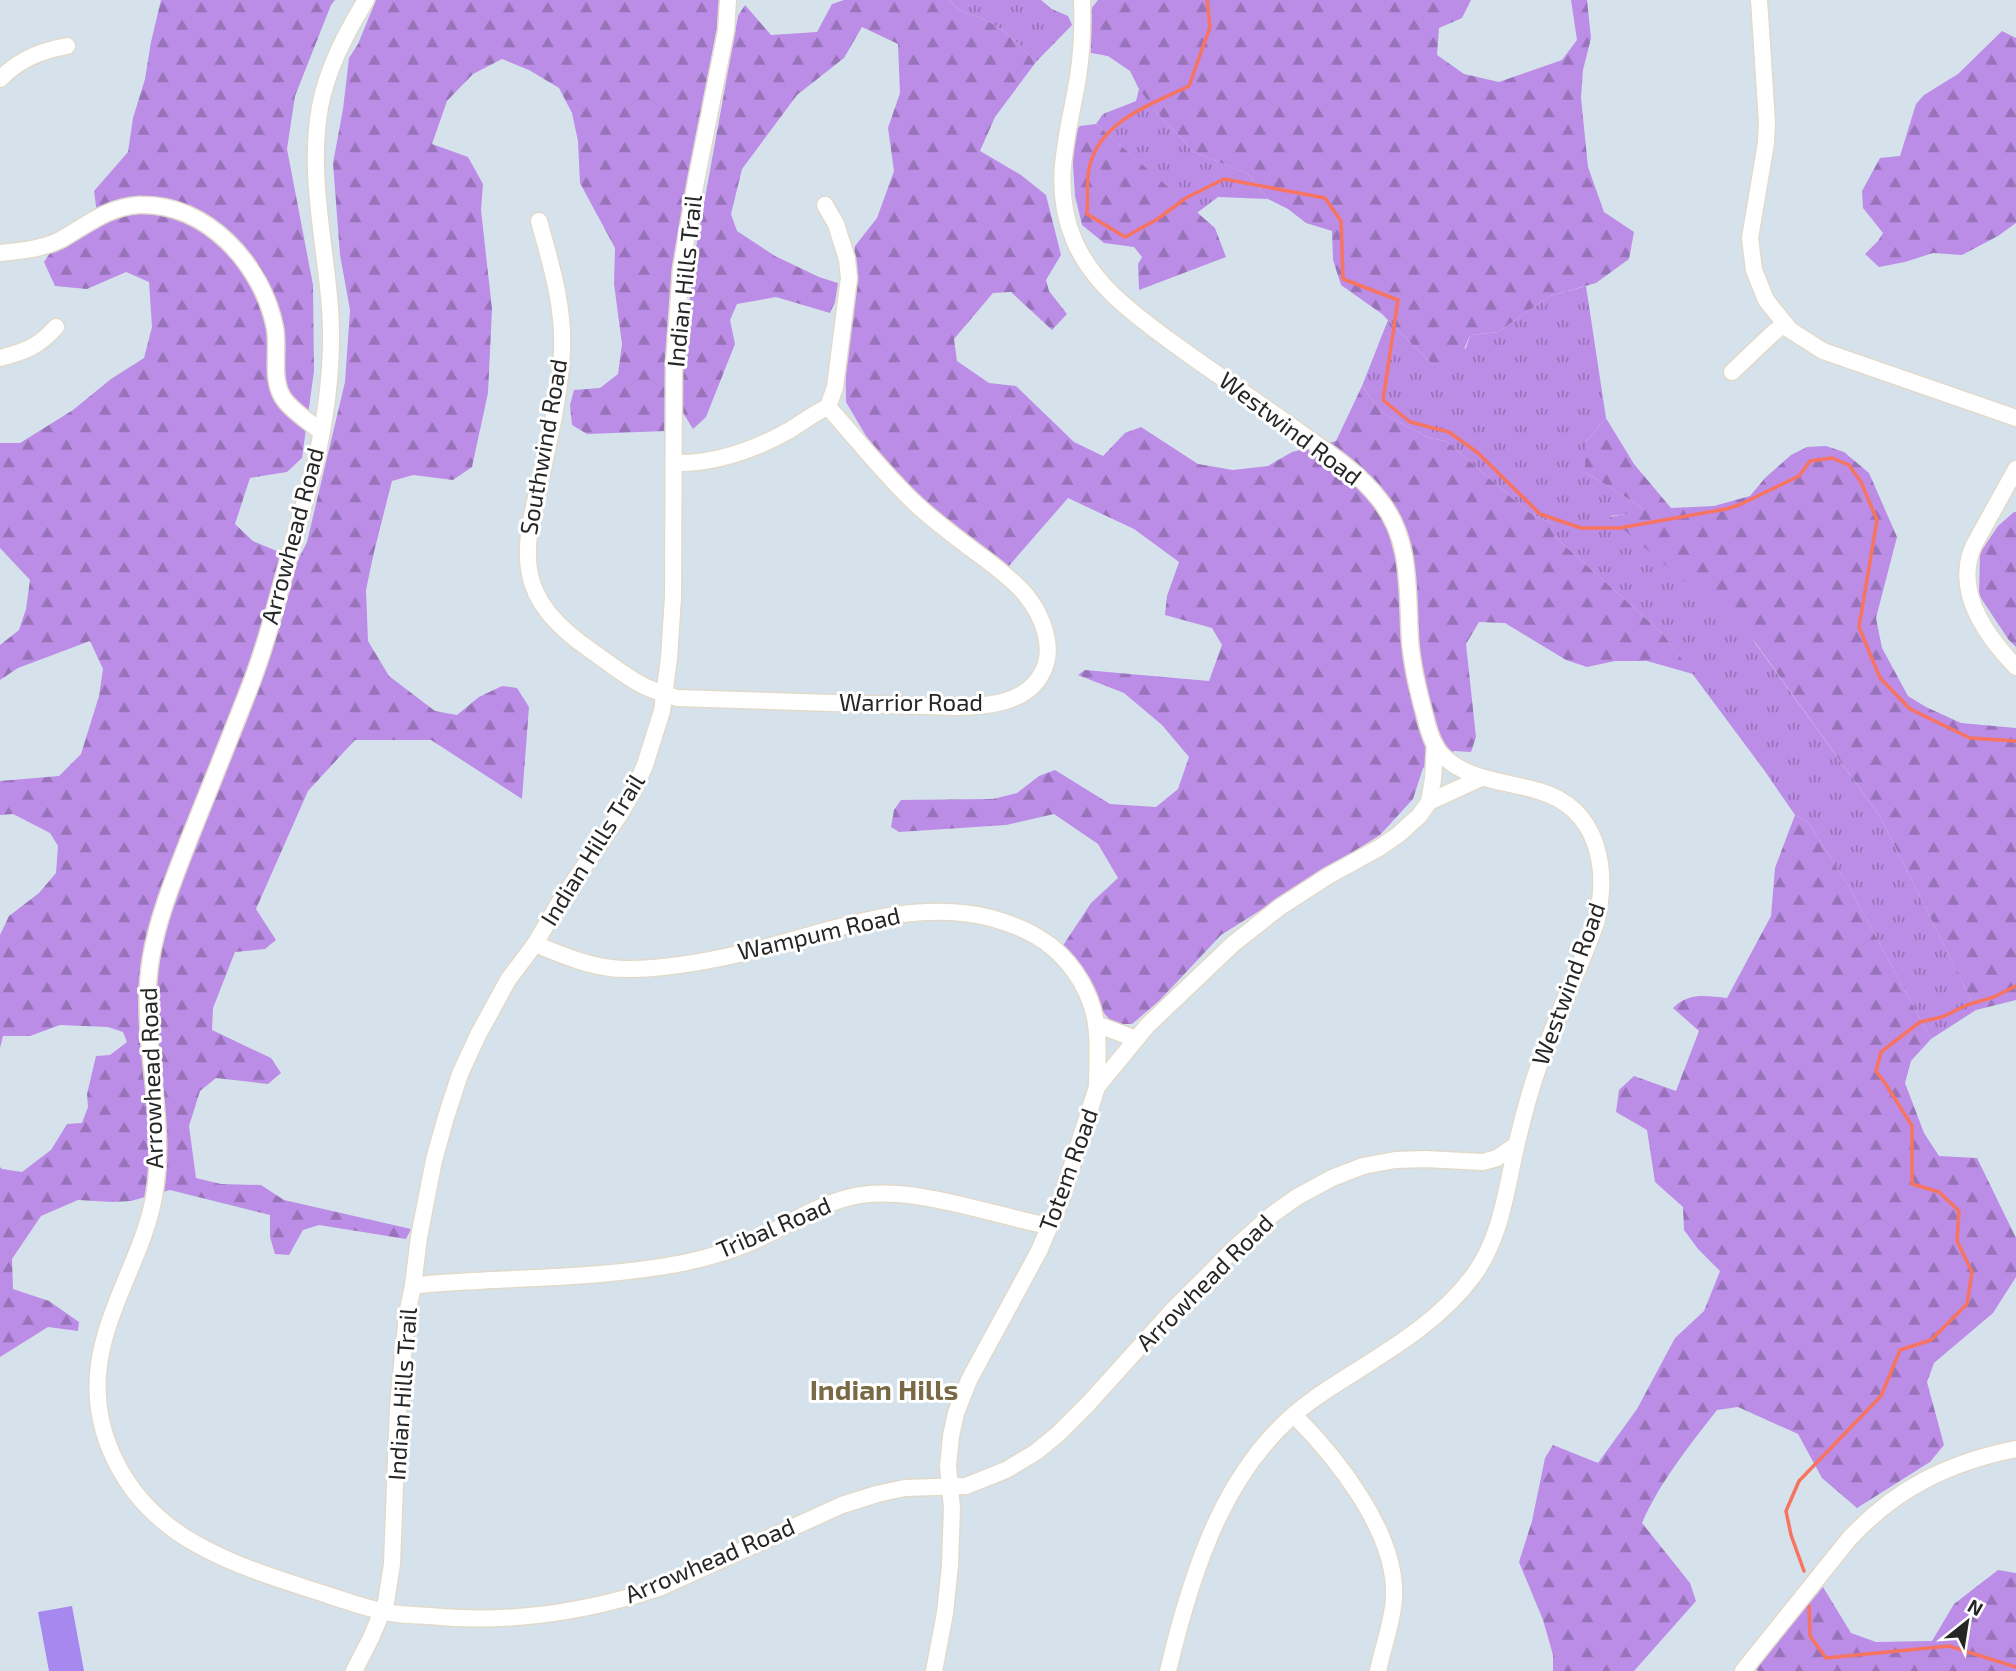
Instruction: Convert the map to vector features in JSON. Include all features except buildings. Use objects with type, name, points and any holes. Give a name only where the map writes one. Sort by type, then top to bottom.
[{"type":"street","name":"Arrowhead Road","points":[[366,0],[332,68],[318,121],[318,206],[330,307],[332,358],[329,395],[312,477],[253,680],[179,865],[163,909],[151,955],[146,994],[147,1038],[157,1126],[155,1194],[149,1219],[110,1318],[99,1363],[97,1390],[100,1419],[108,1444],[129,1484],[145,1504],[166,1524],[194,1543],[232,1562],[267,1576],[381,1612],[488,1620],[516,1619],[628,1599],[659,1588],[842,1505],[905,1489],[966,1486],[1006,1470],[1036,1452],[1058,1434],[1171,1312],[1238,1245],[1297,1197],[1340,1174],[1379,1162],[1425,1159],[1483,1162],[1497,1158],[1516,1145]]},
{"type":"street","name":"Indian Hills Trail","points":[[354,1671],[386,1602],[392,1564],[400,1378],[407,1314],[434,1160],[446,1117],[460,1074],[508,980],[535,944],[633,792],[645,765],[662,710],[670,658],[673,597],[674,363],[681,269],[726,31],[728,0]]},
{"type":"street","name":"Westwind Road","points":[[1082,0],[1082,49],[1061,168],[1064,207],[1075,241],[1096,276],[1125,306],[1363,481],[1384,506],[1399,532],[1406,559],[1410,644],[1415,677],[1426,723],[1435,745],[1442,755],[1481,778],[1543,792],[1566,805],[1578,816],[1597,845],[1601,864],[1600,904],[1596,923],[1534,1081],[1516,1145],[1500,1219],[1489,1249],[1474,1275],[1454,1299],[1426,1325],[1313,1399],[1274,1432],[1254,1455],[1220,1513],[1192,1584],[1168,1671]]},
{"type":"street","points":[[1759,0],[1767,122],[1766,143],[1751,223],[1751,254],[1754,270],[1766,300],[1797,336],[1823,351],[2016,418]]},
{"type":"street","points":[[0,79],[32,55],[67,46]]},
{"type":"street","points":[[675,463],[690,463],[740,452],[780,435],[828,407],[835,387],[849,278],[847,258],[836,224],[825,205]]},
{"type":"street","points":[[0,253],[46,246],[105,212],[123,207],[157,206],[188,215],[233,245],[253,274],[274,325],[277,386],[286,403],[321,432]]},
{"type":"street","name":"Southwind Road","points":[[539,221],[559,299],[562,352],[556,405],[530,521],[527,542],[528,572],[541,603],[562,628],[642,685],[664,694]]},
{"type":"street","points":[[1732,372],[1785,324]]},
{"type":"street","points":[[0,358],[31,349],[56,327]]},
{"type":"street","name":"Warrior Road","points":[[664,694],[677,698],[987,706],[1018,695],[1031,686],[1043,671],[1048,657],[1045,635],[1041,621],[1026,595],[1007,576],[919,507],[891,480],[828,407]]},
{"type":"street","points":[[2016,469],[1974,545],[1966,573],[1968,591],[1979,617],[1993,640],[2016,667]]},
{"type":"street","points":[[1429,802],[1435,745]]},
{"type":"street","name":"Totem Road","points":[[934,1671],[945,1613],[950,1565],[952,1508],[948,1466],[956,1413],[969,1380],[1028,1272],[1049,1226],[1071,1172],[1097,1087],[1147,1026],[1233,944],[1280,907],[1398,835],[1419,817],[1429,802],[1481,778]]},
{"type":"street","name":"Wampum Road","points":[[535,944],[585,964],[630,969],[680,965],[728,956],[879,917],[917,912],[950,912],[1005,922],[1035,935],[1055,950],[1071,967],[1084,987],[1096,1024],[1097,1087]]},
{"type":"street","points":[[1096,1024],[1136,1039]]},
{"type":"street","points":[[1483,1162],[1501,1173],[1508,1187]]},
{"type":"street","name":"Tribal Road","points":[[413,1286],[639,1270],[684,1263],[753,1241],[816,1210],[865,1194],[922,1198],[1049,1226]]},
{"type":"street","points":[[1294,1415],[1340,1467],[1383,1540],[1392,1569],[1394,1597],[1391,1621],[1378,1671]]},
{"type":"street","points":[[1743,1671],[1849,1539],[1888,1502],[1914,1485],[1950,1468],[2016,1449]]},
{"type":"green space","points":[[161,0],[335,0],[295,96],[287,149],[313,285],[314,371],[302,458],[287,472],[250,478],[235,524],[253,541],[298,560],[307,542],[345,382],[350,310],[340,255],[333,163],[349,58],[358,44],[376,0],[722,0],[677,246],[666,431],[587,434],[572,425],[570,405],[574,390],[600,388],[618,374],[622,344],[614,284],[615,248],[580,183],[578,141],[572,113],[559,88],[529,70],[502,59],[473,74],[447,101],[432,144],[468,157],[483,184],[481,210],[492,309],[488,393],[472,467],[453,480],[413,475],[392,481],[366,590],[368,641],[389,676],[435,711],[457,715],[479,697],[502,686],[517,688],[529,707],[522,799],[431,740],[355,740],[308,791],[256,909],[276,940],[265,949],[235,952],[213,1008],[212,1030],[271,1058],[281,1073],[268,1084],[216,1078],[200,1091],[189,1126],[196,1178],[221,1184],[261,1185],[284,1200],[411,1229],[406,1239],[319,1225],[303,1230],[289,1255],[275,1254],[270,1237],[270,1215],[170,1190],[131,1201],[78,1200],[41,1216],[12,1259],[13,1289],[49,1301],[79,1322],[78,1331],[48,1327],[0,1357],[0,1167],[22,1172],[51,1150],[67,1124],[82,1123],[88,1107],[87,1094],[96,1056],[110,1055],[127,1042],[123,1032],[108,1027],[60,1025],[30,1036],[3,1036],[0,1048],[0,935],[9,916],[39,893],[56,873],[58,846],[50,833],[13,814],[0,815],[0,781],[59,776],[81,754],[99,696],[103,669],[90,641],[18,668],[0,680],[0,645],[19,630],[26,609],[30,580],[0,548],[0,443],[20,443],[73,410],[111,379],[144,358],[152,327],[149,282],[126,272],[87,289],[55,286],[44,262],[54,247],[99,228],[94,191],[128,152],[133,118],[145,79]]},
{"type":"green space","points":[[844,0],[949,0],[961,11],[998,28],[1036,62],[995,117],[980,151],[1021,175],[1046,195],[1061,255],[1046,280],[1049,291],[1067,314],[1052,330],[1011,292],[993,293],[954,339],[957,361],[989,383],[1016,386],[1074,442],[1103,456],[1125,433],[1141,427],[1198,464],[1233,470],[1268,466],[1292,452],[1336,441],[1362,386],[1381,412],[1429,438],[1446,441],[1527,511],[1554,525],[1554,536],[1662,633],[1693,674],[1647,661],[1615,661],[1587,667],[1566,660],[1505,623],[1479,622],[1466,644],[1476,737],[1471,752],[1454,751],[1423,768],[1413,799],[1380,835],[1221,935],[1159,1001],[1132,1024],[1114,1024],[1102,1011],[1094,990],[1062,947],[1091,903],[1118,878],[1098,844],[1054,814],[1006,825],[899,832],[891,827],[894,810],[901,800],[993,799],[1017,793],[1039,776],[1055,770],[1110,804],[1156,807],[1178,789],[1189,757],[1162,725],[1124,693],[1078,675],[1085,670],[1209,681],[1222,645],[1212,628],[1165,615],[1167,596],[1179,562],[1134,529],[1068,498],[1008,567],[916,496],[866,436],[846,402],[845,345],[855,246],[877,218],[894,171],[888,128],[900,93],[898,44],[862,27],[844,58],[797,95],[742,169],[731,214],[737,231],[775,256],[838,283],[830,313],[776,297],[737,304],[730,320],[735,344],[706,417],[693,429],[680,408],[693,264],[738,16],[745,5],[771,35],[817,32],[832,4]]},
{"type":"green space","points":[[949,0],[1041,0],[1052,9],[1068,16],[1072,25],[1036,62],[998,28],[961,11]]},
{"type":"green space","points":[[1098,0],[1471,0],[1462,18],[1439,28],[1437,55],[1464,74],[1499,82],[1562,60],[1577,40],[1571,0],[1587,0],[1591,38],[1583,70],[1581,98],[1588,167],[1604,212],[1634,232],[1629,259],[1596,283],[1550,296],[1498,332],[1470,335],[1455,371],[1433,365],[1382,314],[1341,285],[1333,260],[1332,231],[1306,223],[1288,209],[1268,199],[1248,174],[1194,152],[1157,113],[1139,89],[1130,71],[1108,56],[1091,53],[1090,10]]},
{"type":"green space","points":[[2002,31],[2016,38],[2016,223],[1962,255],[1933,253],[1879,267],[1865,254],[1883,233],[1863,208],[1862,191],[1880,158],[1900,156],[1916,104],[1924,95],[1958,74]]},
{"type":"green space","points":[[1139,89],[1146,94],[1157,113],[1194,152],[1248,174],[1268,199],[1218,197],[1197,213],[1096,124],[1103,114],[1136,101]]},
{"type":"green space","points":[[1096,124],[1215,228],[1226,257],[1139,290],[1138,264],[1142,257],[1134,247],[1104,243],[1082,225],[1075,196],[1071,135],[1080,126]]},
{"type":"green space","points":[[1586,286],[1606,418],[1585,443],[1585,472],[1640,506],[1644,512],[1610,516],[1753,640],[1881,818],[1976,1010],[1931,1039],[1848,885],[1808,822],[1795,815],[1662,633],[1554,536],[1554,525],[1527,511],[1446,441],[1429,438],[1381,412],[1362,386],[1388,320],[1433,365],[1466,348],[1470,335],[1498,332],[1550,296]]},
{"type":"green space","points":[[1606,418],[1634,464],[1671,508],[1714,506],[1750,496],[1765,478],[1791,455],[1807,447],[1826,446],[1844,452],[1869,473],[1897,537],[1876,618],[1882,648],[1908,696],[1961,723],[2016,728],[2016,1000],[1976,1010],[1881,818],[1755,642],[1609,517],[1643,511],[1640,506],[1585,472],[1585,443]]},
{"type":"green space","points":[[2014,512],[2016,647],[1979,595],[1980,553],[1998,526]]},
{"type":"green space","points":[[1795,815],[1808,822],[1848,885],[1931,1039],[1911,1061],[1905,1083],[1924,1133],[1939,1156],[1977,1158],[2016,1238],[2016,1277],[1993,1313],[1934,1363],[1927,1382],[1944,1445],[1930,1462],[1857,1508],[1822,1478],[1798,1434],[1738,1407],[1717,1410],[1666,1479],[1642,1523],[1690,1583],[1696,1601],[1634,1671],[1553,1671],[1553,1655],[1543,1620],[1519,1562],[1532,1521],[1545,1458],[1553,1445],[1598,1463],[1637,1409],[1675,1338],[1704,1311],[1720,1271],[1684,1230],[1683,1207],[1655,1182],[1647,1130],[1616,1112],[1619,1090],[1634,1076],[1676,1091],[1699,1031],[1673,1008],[1692,997],[1727,998],[1771,916],[1775,868]]},
{"type":"green space","points":[[1998,1570],[2016,1573],[2016,1671],[1758,1671],[1755,1668],[1823,1587],[1851,1633],[1876,1642],[1932,1641],[1954,1604]]},
{"type":"shaded area","points":[[72,1606],[84,1671],[49,1671],[38,1612]]},
{"type":"waterway","points":[[1207,0],[1210,27],[1189,86],[1125,119],[1101,142],[1092,157],[1088,175],[1087,214],[1125,237],[1156,220],[1186,198],[1224,179],[1325,198],[1341,221],[1343,279],[1398,300],[1383,400],[1410,422],[1449,432],[1478,453],[1540,514],[1581,528],[1619,528],[1726,509],[1799,476],[1810,461],[1832,458],[1849,465],[1861,482],[1877,520],[1859,627],[1880,678],[1910,709],[1970,738],[2016,741]]},
{"type":"waterway","points":[[1804,1571],[1791,1535],[1786,1511],[1799,1481],[1881,1396],[1900,1350],[1931,1340],[1967,1304],[1972,1272],[1957,1241],[1959,1211],[1939,1192],[1912,1184],[1912,1126],[1876,1071],[1881,1052],[1920,1022],[1942,1017],[2016,986]]},
{"type":"waterway","points":[[1809,1606],[1810,1636],[1826,1658],[1949,1646],[2016,1667]]},
{"type":"district","name":"Indian Hills","points":[[884,1390]]}]
